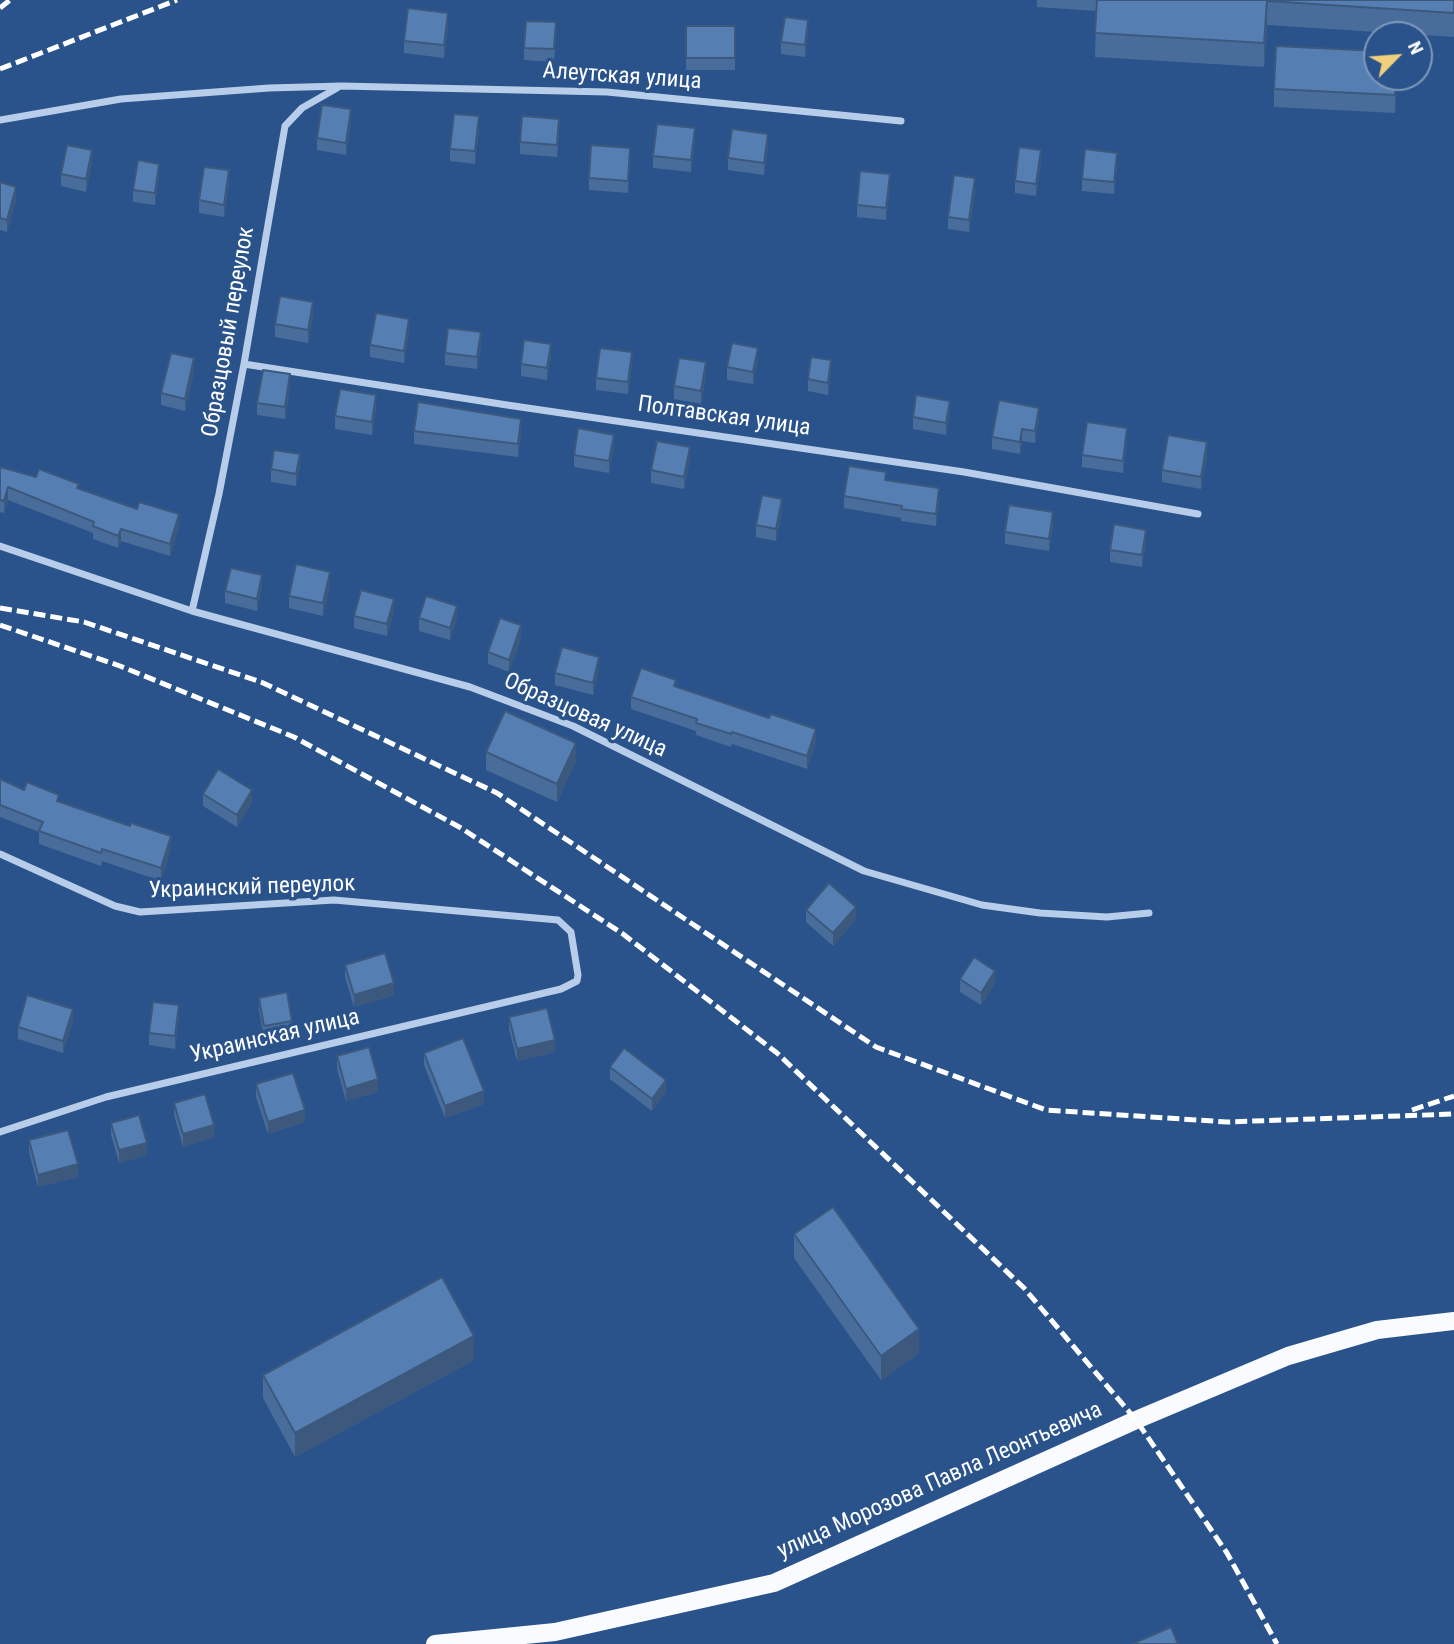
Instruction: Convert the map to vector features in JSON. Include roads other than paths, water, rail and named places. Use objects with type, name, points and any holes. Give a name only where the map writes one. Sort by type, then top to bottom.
[{"type":"main road","name":"улица Морозова Павла Леонтьевича","points":[[435,1644],[555,1632],[774,1583],[1136,1420],[1288,1356],[1377,1330],[1454,1321]]},
{"type":"street","name":"Алеутская улица","points":[[0,120],[121,99],[269,88],[341,86],[607,92],[901,121]]},
{"type":"street","name":"Образцовый переулок","points":[[192,611],[219,494],[244,364],[285,126],[302,108],[341,86]]},
{"type":"street","name":"Полтавская улица","points":[[244,364],[964,472],[1198,514]]},
{"type":"street","name":"Образцовая улица","points":[[0,546],[192,611],[470,687],[573,726],[864,871],[982,905],[1040,913],[1107,917],[1149,912]]},
{"type":"street","name":"Украинский переулок","points":[[0,854],[115,906],[140,912],[334,900],[558,920],[570,932],[578,975],[577,981],[561,989]]},
{"type":"street","name":"Украинская улица","points":[[0,1132],[106,1097],[561,989]]},
{"type":"railway","points":[[0,8],[10,0]]},
{"type":"railway","points":[[0,69],[177,0]]},
{"type":"railway","points":[[0,608],[84,622],[261,682],[497,793],[876,1047],[1046,1110],[1227,1122],[1454,1114]]},
{"type":"railway","points":[[0,625],[120,666],[294,737],[461,828],[623,934],[777,1053],[1024,1288],[1136,1420],[1227,1553],[1277,1644]]},
{"type":"railway","points":[[1412,1110],[1454,1096]]}]
